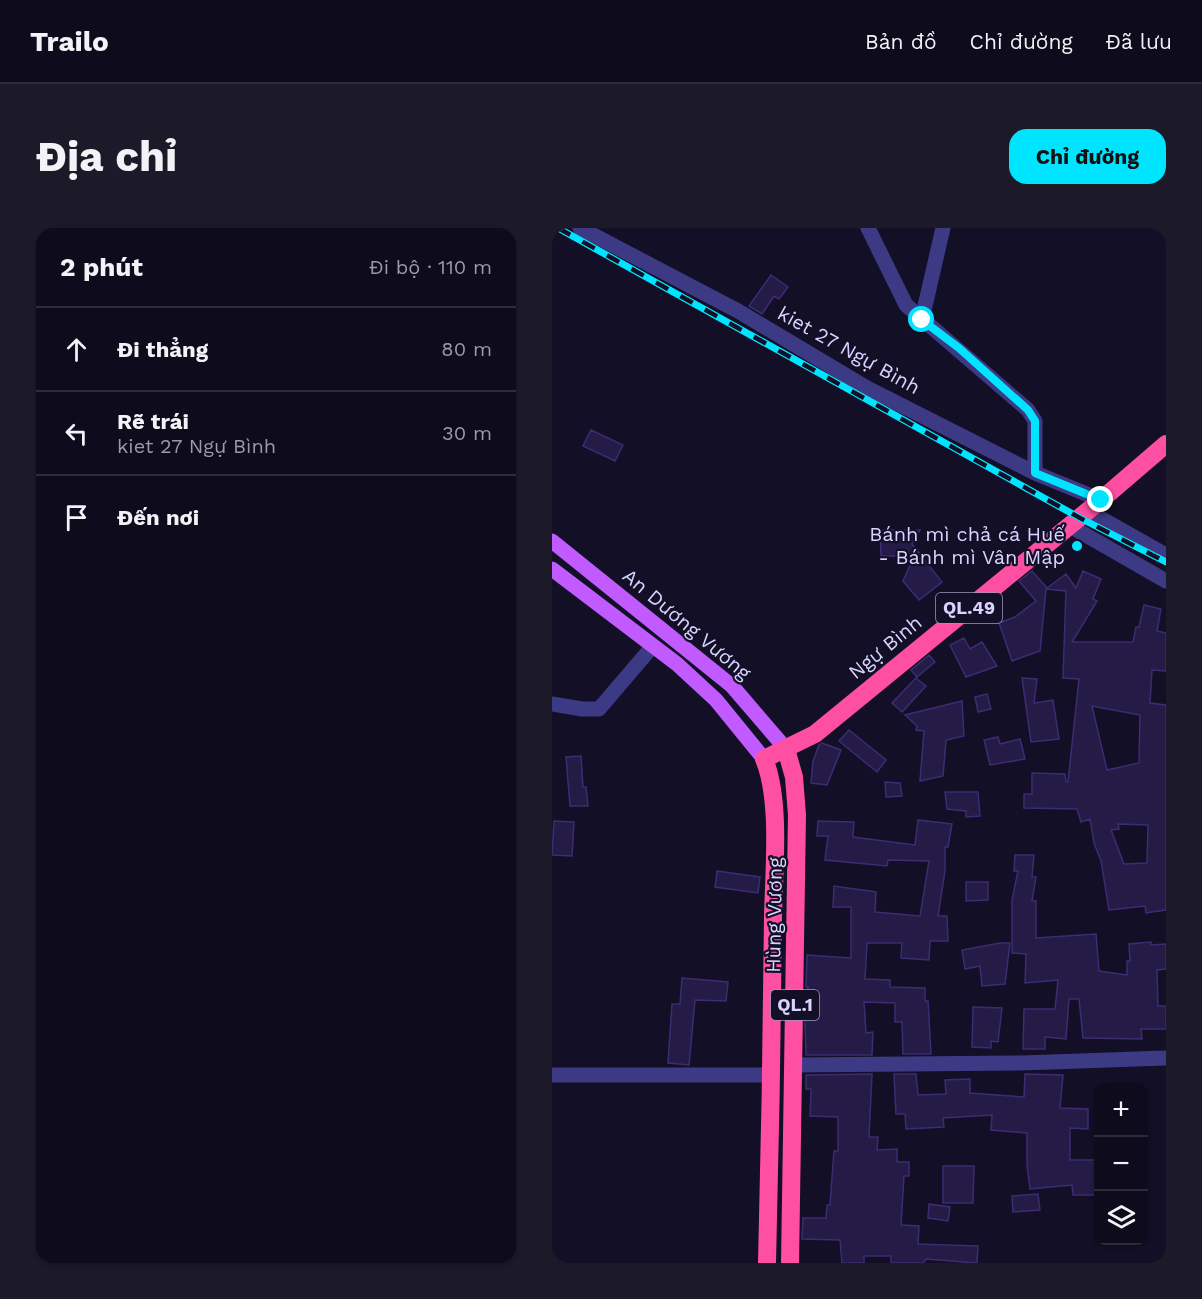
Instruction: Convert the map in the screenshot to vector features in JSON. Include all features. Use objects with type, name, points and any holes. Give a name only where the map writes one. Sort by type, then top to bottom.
[{"type":"highway","name":"Ngự Bình","points":[[764,759],[815,734],[1095,506],[1166,444]]},
{"type":"highway","name":"Hùng Vương","points":[[786,749],[794,777],[797,815],[790,1263]]},
{"type":"highway","name":"Hùng Vương","points":[[764,759],[770,774],[774,823],[772,1075],[767,1263]]},
{"type":"main road","name":"An Dương Vương","points":[[552,541],[732,686],[786,749]]},
{"type":"main road","name":"An Dương Vương","points":[[552,569],[677,664],[716,700],[764,759]]},
{"type":"street","name":"kiet 27 Ngự Bình","points":[[580,228],[738,312],[867,388],[1095,506],[1166,555]]},
{"type":"street","points":[[868,228],[906,305],[959,348],[1028,410],[1035,421],[1035,473]]},
{"type":"street","points":[[922,320],[944,228]]},
{"type":"street","points":[[1070,526],[1166,581]]},
{"type":"street","points":[[552,704],[582,710],[599,709],[652,646]]},
{"type":"street","points":[[794,1065],[1022,1063],[1166,1058]]},
{"type":"street","points":[[552,1075],[772,1075]]},
{"type":"building","points":[[771,275],[788,287],[779,299],[774,296],[762,314],[749,306]]},
{"type":"building","points":[[591,430],[623,445],[615,461],[583,446]]},
{"type":"building","points":[[880,530],[920,530],[912,544],[942,582],[919,600],[903,581],[914,556],[881,556]]},
{"type":"building","points":[[1032,571],[1047,588],[1066,574],[1076,588],[1083,571],[1101,579],[1093,599],[1097,601],[1072,642],[1133,642],[1144,605],[1161,609],[1157,631],[1166,633],[1166,671],[1152,670],[1150,703],[1166,705],[1166,910],[1146,913],[1145,906],[1109,910],[1101,861],[1094,843],[1090,819],[1081,822],[1077,809],[1024,808],[1024,794],[1032,794],[1032,773],[1065,774],[1066,782],[1068,782],[1079,679],[1063,678],[1066,591],[1046,589],[1040,651],[1012,661],[999,623],[1015,617],[1036,601],[1019,581]],"holes":[[[1092,706],[1140,715],[1139,763],[1107,770]],[[1118,824],[1148,825],[1147,863],[1124,864],[1111,830],[1119,829]]]},
{"type":"building","points":[[964,638],[970,649],[982,642],[997,666],[966,677],[950,645]]},
{"type":"building","points":[[929,655],[935,662],[917,677],[911,670]]},
{"type":"building","points":[[916,678],[926,686],[902,712],[892,703]]},
{"type":"building","points":[[1022,678],[1037,679],[1034,703],[1053,700],[1059,739],[1031,742]]},
{"type":"building","points":[[987,694],[991,709],[978,712],[975,697]]},
{"type":"building","points":[[962,701],[964,736],[946,740],[943,776],[920,781],[924,731],[916,730],[917,726],[905,715]]},
{"type":"building","points":[[849,730],[886,760],[877,772],[839,741]]},
{"type":"building","points":[[998,737],[1000,744],[1020,739],[1025,759],[990,765],[984,740]]},
{"type":"building","points":[[822,743],[841,750],[827,785],[811,783],[813,761]]},
{"type":"building","points":[[581,756],[583,787],[586,787],[588,806],[570,806],[566,757]]},
{"type":"building","points":[[885,782],[900,783],[902,796],[886,797]]},
{"type":"building","points":[[945,792],[978,792],[980,816],[966,817],[966,811],[947,809]]},
{"type":"building","points":[[918,820],[952,824],[948,847],[945,847],[945,871],[938,916],[947,916],[948,941],[930,941],[929,960],[901,958],[902,943],[867,943],[865,979],[890,980],[890,987],[925,988],[925,1001],[928,1001],[931,1054],[903,1054],[902,1022],[895,1022],[895,1003],[864,1002],[866,1033],[873,1032],[872,1055],[806,1055],[805,1020],[809,1020],[808,987],[806,987],[807,955],[851,958],[851,907],[833,907],[834,886],[876,892],[875,912],[920,916],[929,861],[888,860],[887,866],[825,860],[828,836],[817,836],[818,821],[854,822],[853,837],[915,845]]},
{"type":"building","points":[[554,821],[574,822],[572,856],[552,855]]},
{"type":"building","points":[[1015,855],[1034,855],[1032,877],[1036,877],[1032,901],[1036,901],[1036,938],[1096,934],[1099,971],[1127,975],[1127,961],[1130,961],[1129,944],[1151,942],[1151,945],[1166,944],[1166,969],[1157,970],[1158,1006],[1166,1006],[1166,1029],[1141,1029],[1142,1039],[1083,1038],[1079,999],[1069,999],[1066,1039],[1045,1037],[1045,1049],[1023,1049],[1024,1009],[1055,1009],[1058,980],[1025,983],[1026,954],[1012,953],[1012,900],[1018,871],[1014,871]]},
{"type":"building","points":[[717,871],[760,877],[758,893],[715,887]]},
{"type":"building","points":[[966,882],[988,882],[988,900],[966,901]]},
{"type":"building","points":[[1010,943],[1005,984],[982,986],[980,966],[965,969],[962,950]]},
{"type":"building","points":[[682,978],[728,982],[726,1001],[695,1000],[689,1065],[668,1063],[672,1004],[680,1004]]},
{"type":"building","points":[[973,1007],[1002,1008],[998,1042],[991,1041],[991,1048],[972,1047]]},
{"type":"building","points":[[872,1074],[869,1137],[878,1137],[877,1150],[897,1149],[897,1162],[909,1162],[909,1176],[904,1176],[901,1225],[919,1226],[918,1244],[978,1246],[977,1263],[926,1259],[923,1263],[891,1263],[891,1256],[864,1256],[864,1263],[842,1263],[840,1240],[802,1239],[803,1218],[826,1218],[827,1205],[830,1205],[834,1151],[838,1151],[838,1117],[810,1116],[811,1089],[806,1089],[806,1075]]},
{"type":"building","points":[[894,1074],[916,1074],[918,1095],[946,1094],[945,1080],[970,1079],[970,1093],[1024,1097],[1025,1074],[1063,1075],[1060,1108],[1088,1109],[1088,1129],[1070,1128],[1070,1160],[1094,1160],[1094,1195],[1073,1195],[1072,1185],[1030,1189],[1027,1133],[991,1130],[992,1115],[943,1118],[944,1127],[906,1129],[905,1114],[896,1114]]},
{"type":"building","points":[[943,1166],[974,1166],[973,1203],[943,1203]]},
{"type":"building","points":[[1038,1194],[1040,1210],[1013,1212],[1012,1196]]},
{"type":"building","points":[[929,1204],[950,1207],[948,1221],[928,1218]]},
{"type":"railway","points":[[558,228],[1080,518],[1166,562]]},
{"type":"place","name":"Bánh mì chả cá Huế - Bánh mì Vân Mập","points":[[1077,546]]},
{"type":"route","points":[[922,320],[959,348],[1028,410],[1035,421],[1035,473],[1101,500]]}]
